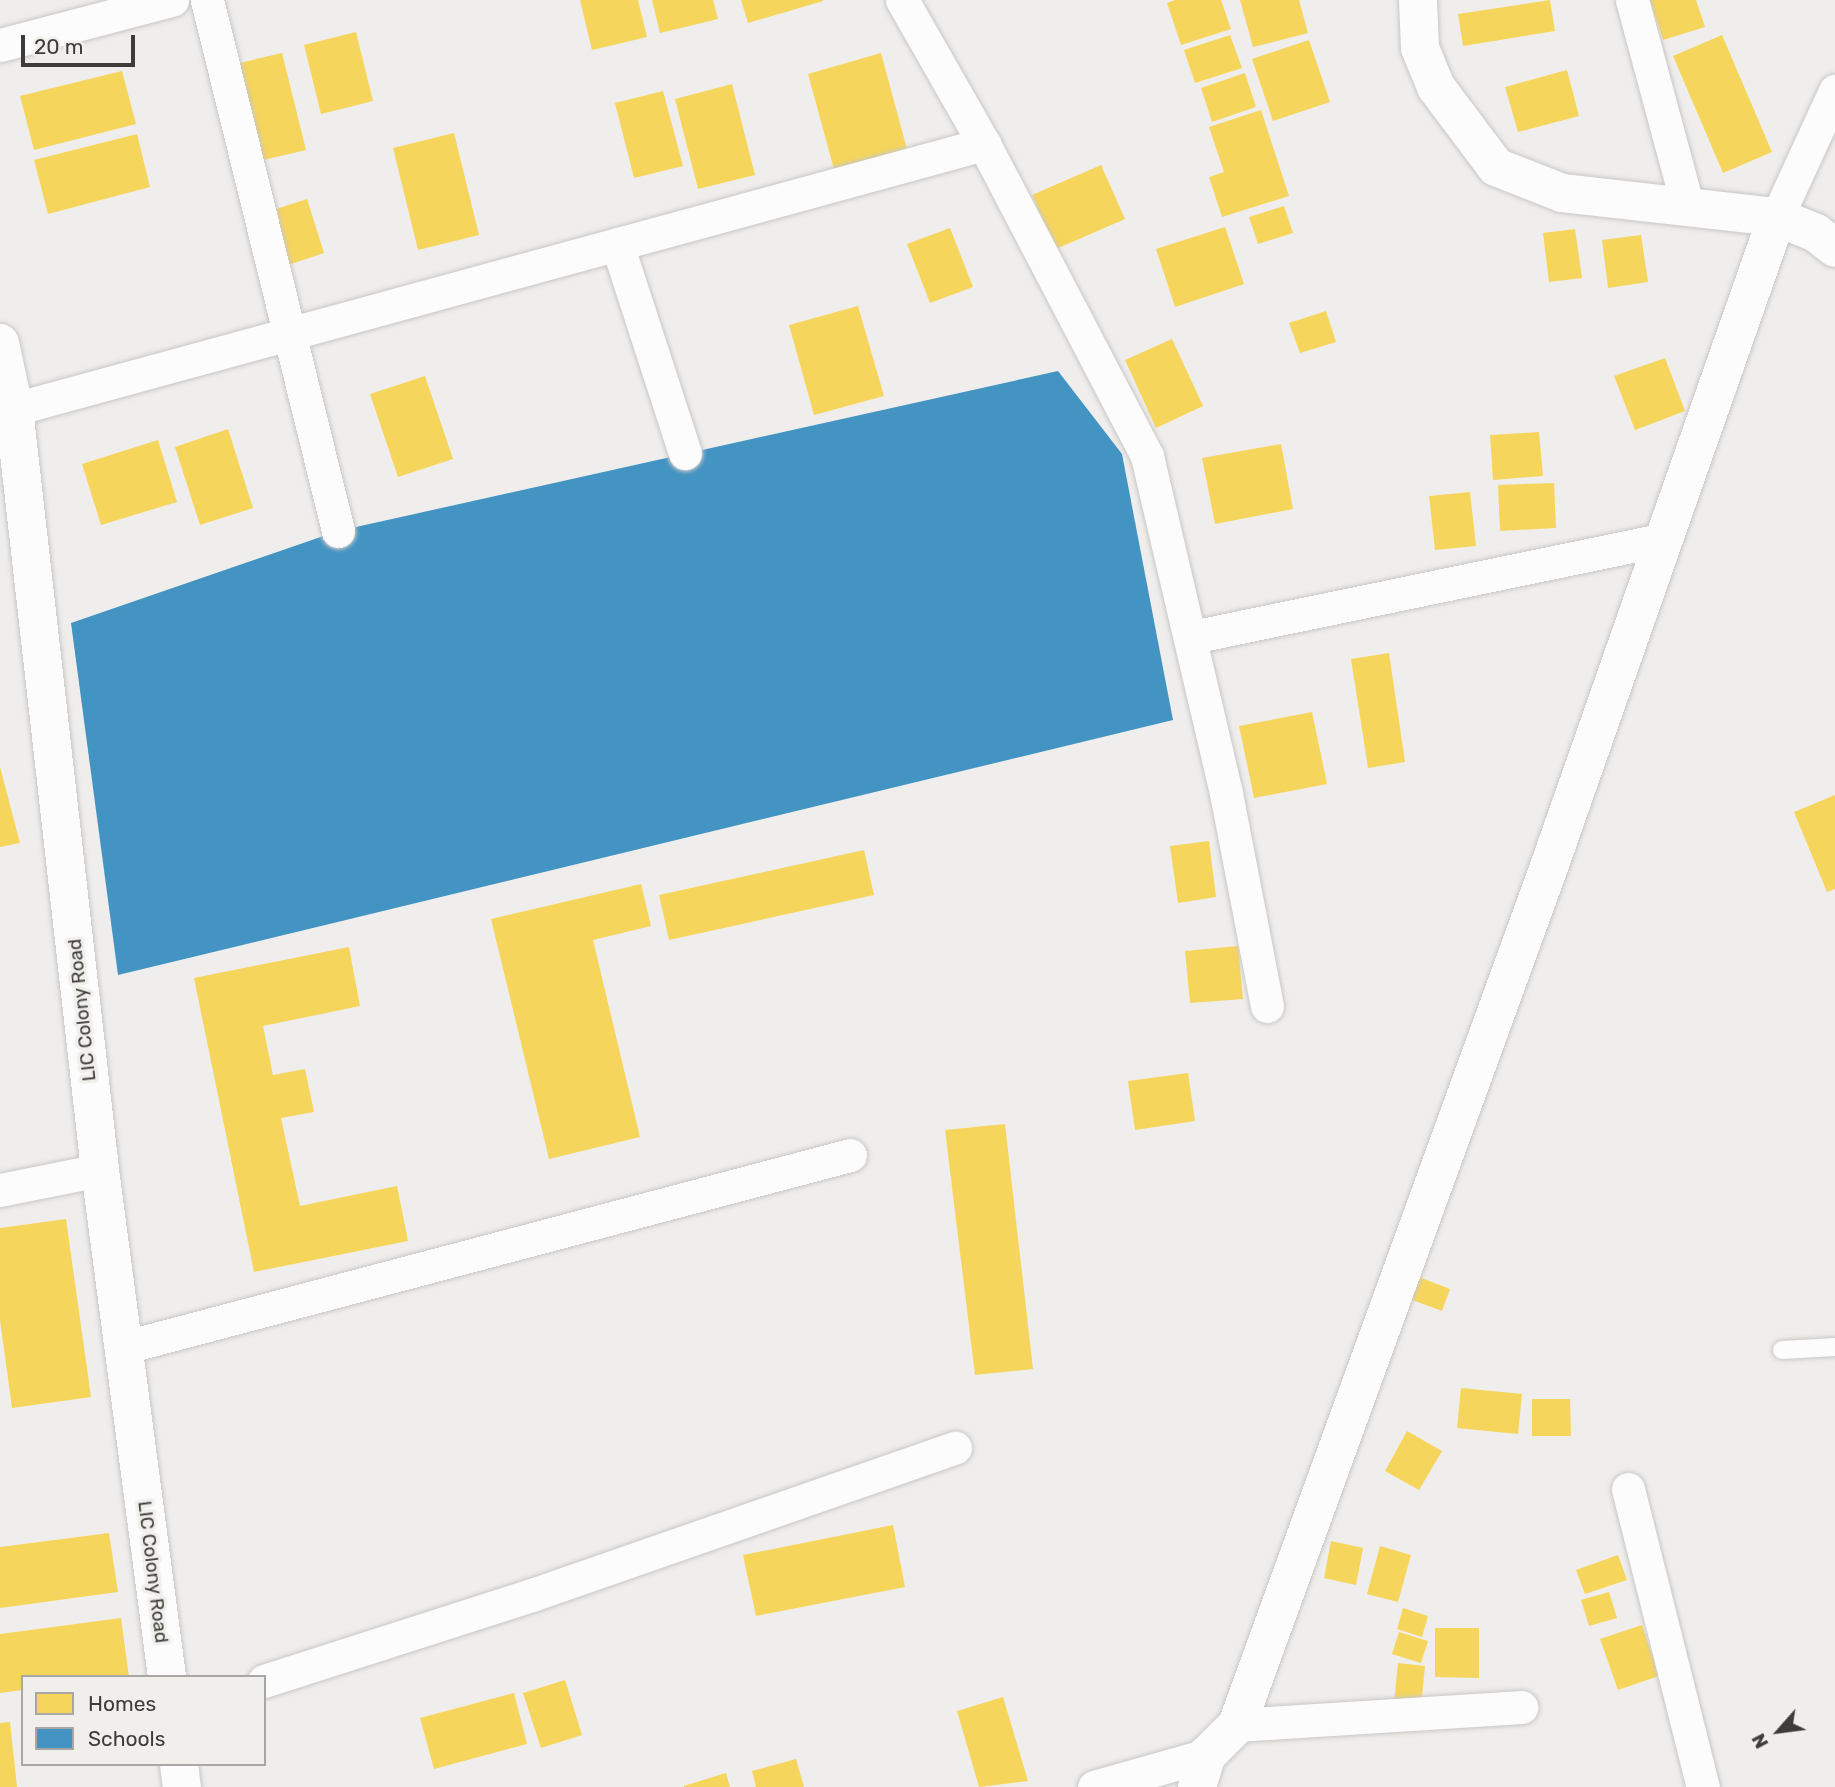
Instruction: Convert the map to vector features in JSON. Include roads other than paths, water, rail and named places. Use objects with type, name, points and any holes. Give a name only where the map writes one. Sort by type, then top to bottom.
[{"type":"street","points":[[0,45],[172,0]]},
{"type":"street","points":[[207,0],[286,335],[338,531]]},
{"type":"street","points":[[902,0],[985,144],[1147,456],[1192,637],[1267,1006]]},
{"type":"street","points":[[1418,0],[1420,48],[1436,87],[1496,167],[1562,194],[1777,217],[1816,233],[1835,248]]},
{"type":"street","points":[[1632,0],[1688,207]]},
{"type":"street","points":[[1094,1787],[1202,1771],[1237,1725],[1664,539],[1777,217],[1835,91]]},
{"type":"street","points":[[14,409],[985,144]]},
{"type":"street","points":[[617,244],[685,453]]},
{"type":"street","name":"LIC Colony Road","points":[[0,343],[14,409],[100,1170],[167,1675]]},
{"type":"street","points":[[1192,637],[1664,539]]},
{"type":"street","points":[[125,1347],[850,1155]]},
{"type":"street","points":[[0,1189],[100,1170]]},
{"type":"street","points":[[266,1680],[532,1595],[955,1448]]},
{"type":"street","points":[[1628,1489],[1703,1787]]},
{"type":"street","points":[[1237,1725],[1521,1707]]},
{"type":"street","points":[[179,1766],[182,1787]]},
{"type":"lane","points":[[1782,1350],[1835,1347]]}]
